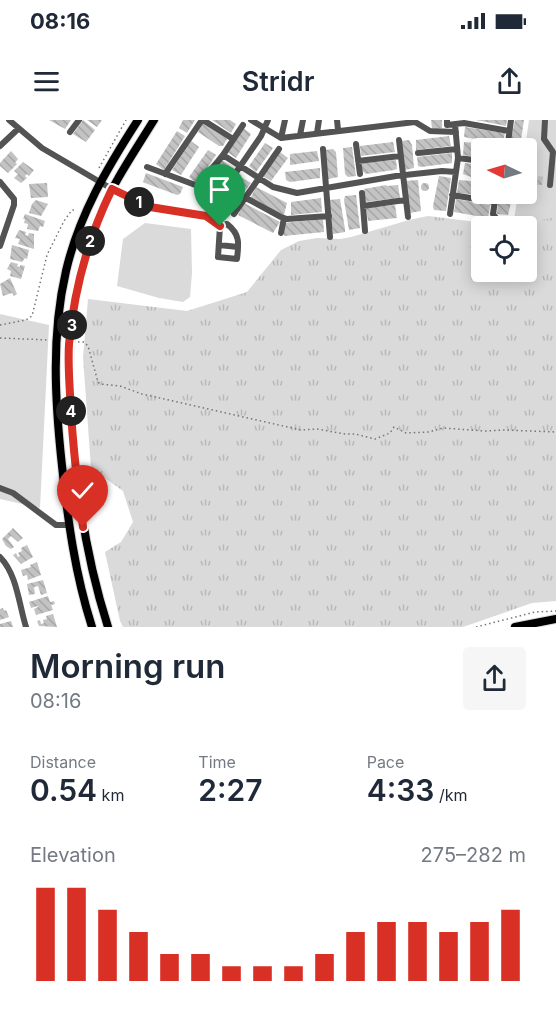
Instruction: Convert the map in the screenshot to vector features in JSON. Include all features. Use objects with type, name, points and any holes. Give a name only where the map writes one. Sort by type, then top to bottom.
[{"type":"main road","points":[[92,627],[68,525],[58,432],[56,342],[66,270],[82,221],[99,183],[138,120]]},
{"type":"main road","points":[[108,627],[89,564],[80,508],[72,433],[69,345],[80,276],[95,225],[112,189],[154,120]]},
{"type":"main road","points":[[515,627],[556,619]]},
{"type":"street","points":[[9,120],[50,154],[99,183],[150,207],[206,216],[220,226]]},
{"type":"street","points":[[70,132],[79,120]]},
{"type":"street","points":[[165,174],[202,120],[233,139]]},
{"type":"street","points":[[252,120],[281,138],[415,122],[430,131],[456,132]]},
{"type":"street","points":[[206,216],[268,120]]},
{"type":"street","points":[[281,138],[285,120]]},
{"type":"street","points":[[300,135],[303,120]]},
{"type":"street","points":[[317,134],[319,120]]},
{"type":"street","points":[[336,120],[338,130]]},
{"type":"street","points":[[508,138],[511,120]]},
{"type":"street","points":[[544,120],[544,139],[553,152],[550,185]]},
{"type":"street","points":[[447,122],[509,131]]},
{"type":"street","points":[[450,214],[458,158],[455,124]]},
{"type":"street","points":[[147,167],[198,186],[243,125]]},
{"type":"street","points":[[0,146],[18,129]]},
{"type":"street","points":[[399,140],[408,217]]},
{"type":"street","points":[[356,144],[360,174]]},
{"type":"street","points":[[234,214],[279,149]]},
{"type":"street","points":[[323,149],[330,237]]},
{"type":"street","points":[[418,153],[457,149]]},
{"type":"street","points":[[223,155],[273,187],[297,193],[442,171],[456,172]]},
{"type":"street","points":[[358,160],[400,156]]},
{"type":"street","points":[[458,158],[471,160]]},
{"type":"street","points":[[0,182],[14,199],[14,205],[0,246]]},
{"type":"street","points":[[362,193],[365,231]]},
{"type":"street","points":[[452,195],[471,198]]},
{"type":"street","points":[[246,198],[284,218],[329,216]]},
{"type":"street","points":[[363,206],[405,200]]},
{"type":"street","points":[[281,233],[284,218]]},
{"type":"street","points":[[227,224],[239,237],[237,259],[218,257],[220,226],[227,224]]},
{"type":"street","points":[[219,245],[238,247]]},
{"type":"street","points":[[0,488],[13,493],[56,525],[68,525]]},
{"type":"street","points":[[0,557],[12,577],[26,627]]},
{"type":"path","points":[[99,168],[126,120]]},
{"type":"path","points":[[0,325],[26,320],[32,316],[47,255],[64,221],[72,210],[76,210]]},
{"type":"path","points":[[0,338],[49,340]]},
{"type":"path","points":[[77,343],[87,344],[100,384],[120,386],[142,394],[301,430],[318,429],[375,439],[390,433],[394,427],[406,433],[443,429],[556,432]]},
{"type":"path","points":[[476,627],[535,612],[556,611]]},
{"type":"green space","points":[[529,120],[556,120],[556,217],[537,221],[537,216],[515,216],[516,204],[537,204],[537,138],[526,138]]},
{"type":"green space","points":[[556,213],[556,601],[532,603],[463,627],[123,627],[105,552],[121,542],[133,522],[123,491],[91,468],[83,357],[88,299],[187,311],[247,292],[281,250],[299,241],[351,237],[428,216],[471,221],[471,282],[537,282],[537,218]]},
{"type":"green space","points":[[145,223],[191,229],[190,297],[183,302],[117,286],[123,239]]},
{"type":"green space","points":[[0,314],[49,325],[40,508],[0,499]]},
{"type":"building","points":[[49,120],[71,120],[65,129]]},
{"type":"building","points":[[83,120],[95,130],[86,142],[73,134]]},
{"type":"building","points":[[87,120],[102,120],[97,127]]},
{"type":"building","points":[[183,120],[195,120],[187,133],[179,128]]},
{"type":"building","points":[[212,120],[230,120],[236,124],[231,133]]},
{"type":"building","points":[[431,120],[442,120],[442,128],[432,128]]},
{"type":"building","points":[[476,120],[507,120],[506,126]]},
{"type":"building","points":[[515,120],[524,120],[521,138],[511,138]]},
{"type":"building","points":[[203,123],[227,139],[223,146],[219,146],[198,132]]},
{"type":"building","points":[[465,127],[505,133],[504,138],[464,137]]},
{"type":"building","points":[[243,128],[251,134],[236,158],[227,152]]},
{"type":"building","points":[[177,131],[185,136],[164,170],[156,164]]},
{"type":"building","points":[[449,136],[451,146],[416,150],[416,140]]},
{"type":"building","points":[[409,140],[412,145],[414,168],[405,170],[401,141]]},
{"type":"building","points":[[191,141],[199,147],[181,175],[172,170]]},
{"type":"building","points":[[393,142],[395,152],[361,156],[360,146]]},
{"type":"building","points":[[464,142],[471,143],[471,156],[463,155]]},
{"type":"building","points":[[265,143],[273,148],[256,172],[249,166]]},
{"type":"building","points":[[352,147],[356,176],[348,177],[345,174],[343,148]]},
{"type":"building","points":[[333,149],[336,152],[338,177],[328,179],[325,150]]},
{"type":"building","points":[[208,150],[216,155],[196,183],[189,177]]},
{"type":"building","points":[[11,151],[18,159],[15,163],[17,164],[8,173],[0,166],[0,163]]},
{"type":"building","points":[[317,151],[319,161],[290,165],[290,154]]},
{"type":"building","points":[[280,152],[288,158],[271,181],[263,176]]},
{"type":"building","points":[[452,153],[452,163],[418,166],[417,157]]},
{"type":"building","points":[[222,160],[230,166],[209,196],[205,197],[199,192]]},
{"type":"building","points":[[396,160],[397,169],[394,170],[366,174],[362,171],[362,163]]},
{"type":"building","points":[[23,162],[34,170],[29,176],[27,174],[25,176],[27,178],[21,183],[14,178],[18,174],[14,171]]},
{"type":"building","points":[[465,163],[471,164],[471,177],[463,174]]},
{"type":"building","points":[[320,168],[320,178],[290,182],[286,180],[285,172]]},
{"type":"building","points":[[146,173],[183,187],[180,194],[177,195],[143,182]]},
{"type":"building","points":[[239,176],[251,183],[231,209],[222,202]]},
{"type":"building","points":[[439,176],[451,178],[446,211],[434,210],[433,206]]},
{"type":"building","points":[[538,176],[543,177],[542,185],[537,185]]},
{"type":"building","points":[[418,180],[421,211],[410,213],[405,181]]},
{"type":"building","points":[[459,180],[471,181],[471,194],[457,193]]},
{"type":"building","points":[[47,183],[48,197],[31,198],[29,184]]},
{"type":"building","points":[[425,183],[429,187],[425,191],[421,187]]},
{"type":"building","points":[[398,185],[400,198],[365,202],[364,189]]},
{"type":"building","points":[[256,187],[287,203],[284,215],[250,199]]},
{"type":"building","points":[[356,195],[360,228],[349,230],[344,200],[345,196]]},
{"type":"building","points":[[321,198],[322,212],[291,215],[291,202]]},
{"type":"building","points":[[340,199],[345,232],[333,234],[329,200]]},
{"type":"building","points":[[456,199],[471,202],[471,204],[490,205],[488,216],[454,212]]},
{"type":"building","points":[[36,200],[48,204],[41,216],[29,213]]},
{"type":"building","points":[[244,203],[280,222],[273,233],[238,215]]},
{"type":"building","points":[[498,204],[511,204],[508,215],[497,214]]},
{"type":"building","points":[[395,205],[397,218],[368,221],[366,208]]},
{"type":"building","points":[[25,214],[45,221],[43,227],[40,226],[38,231],[27,229],[28,224],[24,223],[25,219],[23,219]]},
{"type":"building","points":[[323,219],[324,232],[284,236],[283,223]]},
{"type":"building","points":[[19,230],[26,232],[25,235],[28,236],[29,233],[34,234],[34,249],[18,244],[20,239],[15,238]]},
{"type":"building","points":[[12,245],[29,250],[27,259],[25,258],[22,262],[10,259]]},
{"type":"building","points":[[11,262],[20,267],[20,265],[25,266],[21,279],[10,276],[11,271],[7,269]]},
{"type":"building","points":[[10,278],[17,294],[3,296],[0,284]]},
{"type":"building","points":[[13,528],[23,538],[18,542],[11,536],[8,539],[14,547],[11,549],[2,539]]},
{"type":"building","points":[[27,545],[33,557],[21,564],[13,555],[16,553],[18,557],[20,556],[18,553],[22,551],[21,548]]},
{"type":"building","points":[[37,562],[41,575],[28,580],[27,575],[23,576],[21,570]]},
{"type":"building","points":[[43,580],[47,593],[41,595],[38,586],[34,587],[35,594],[29,595],[27,584]]},
{"type":"building","points":[[48,596],[50,602],[54,601],[55,604],[51,605],[53,610],[36,615],[34,609],[38,606],[31,608],[29,602]]},
{"type":"building","points":[[3,608],[9,617],[0,620],[0,609]]},
{"type":"building","points":[[53,614],[57,627],[39,626],[37,621],[44,623],[46,616]]},
{"type":"building","points":[[11,621],[13,627],[0,627],[0,624]]},
{"type":"route","points":[[83,527],[72,433],[69,345],[80,276],[95,225],[112,189],[150,207],[206,216],[220,226]]}]
